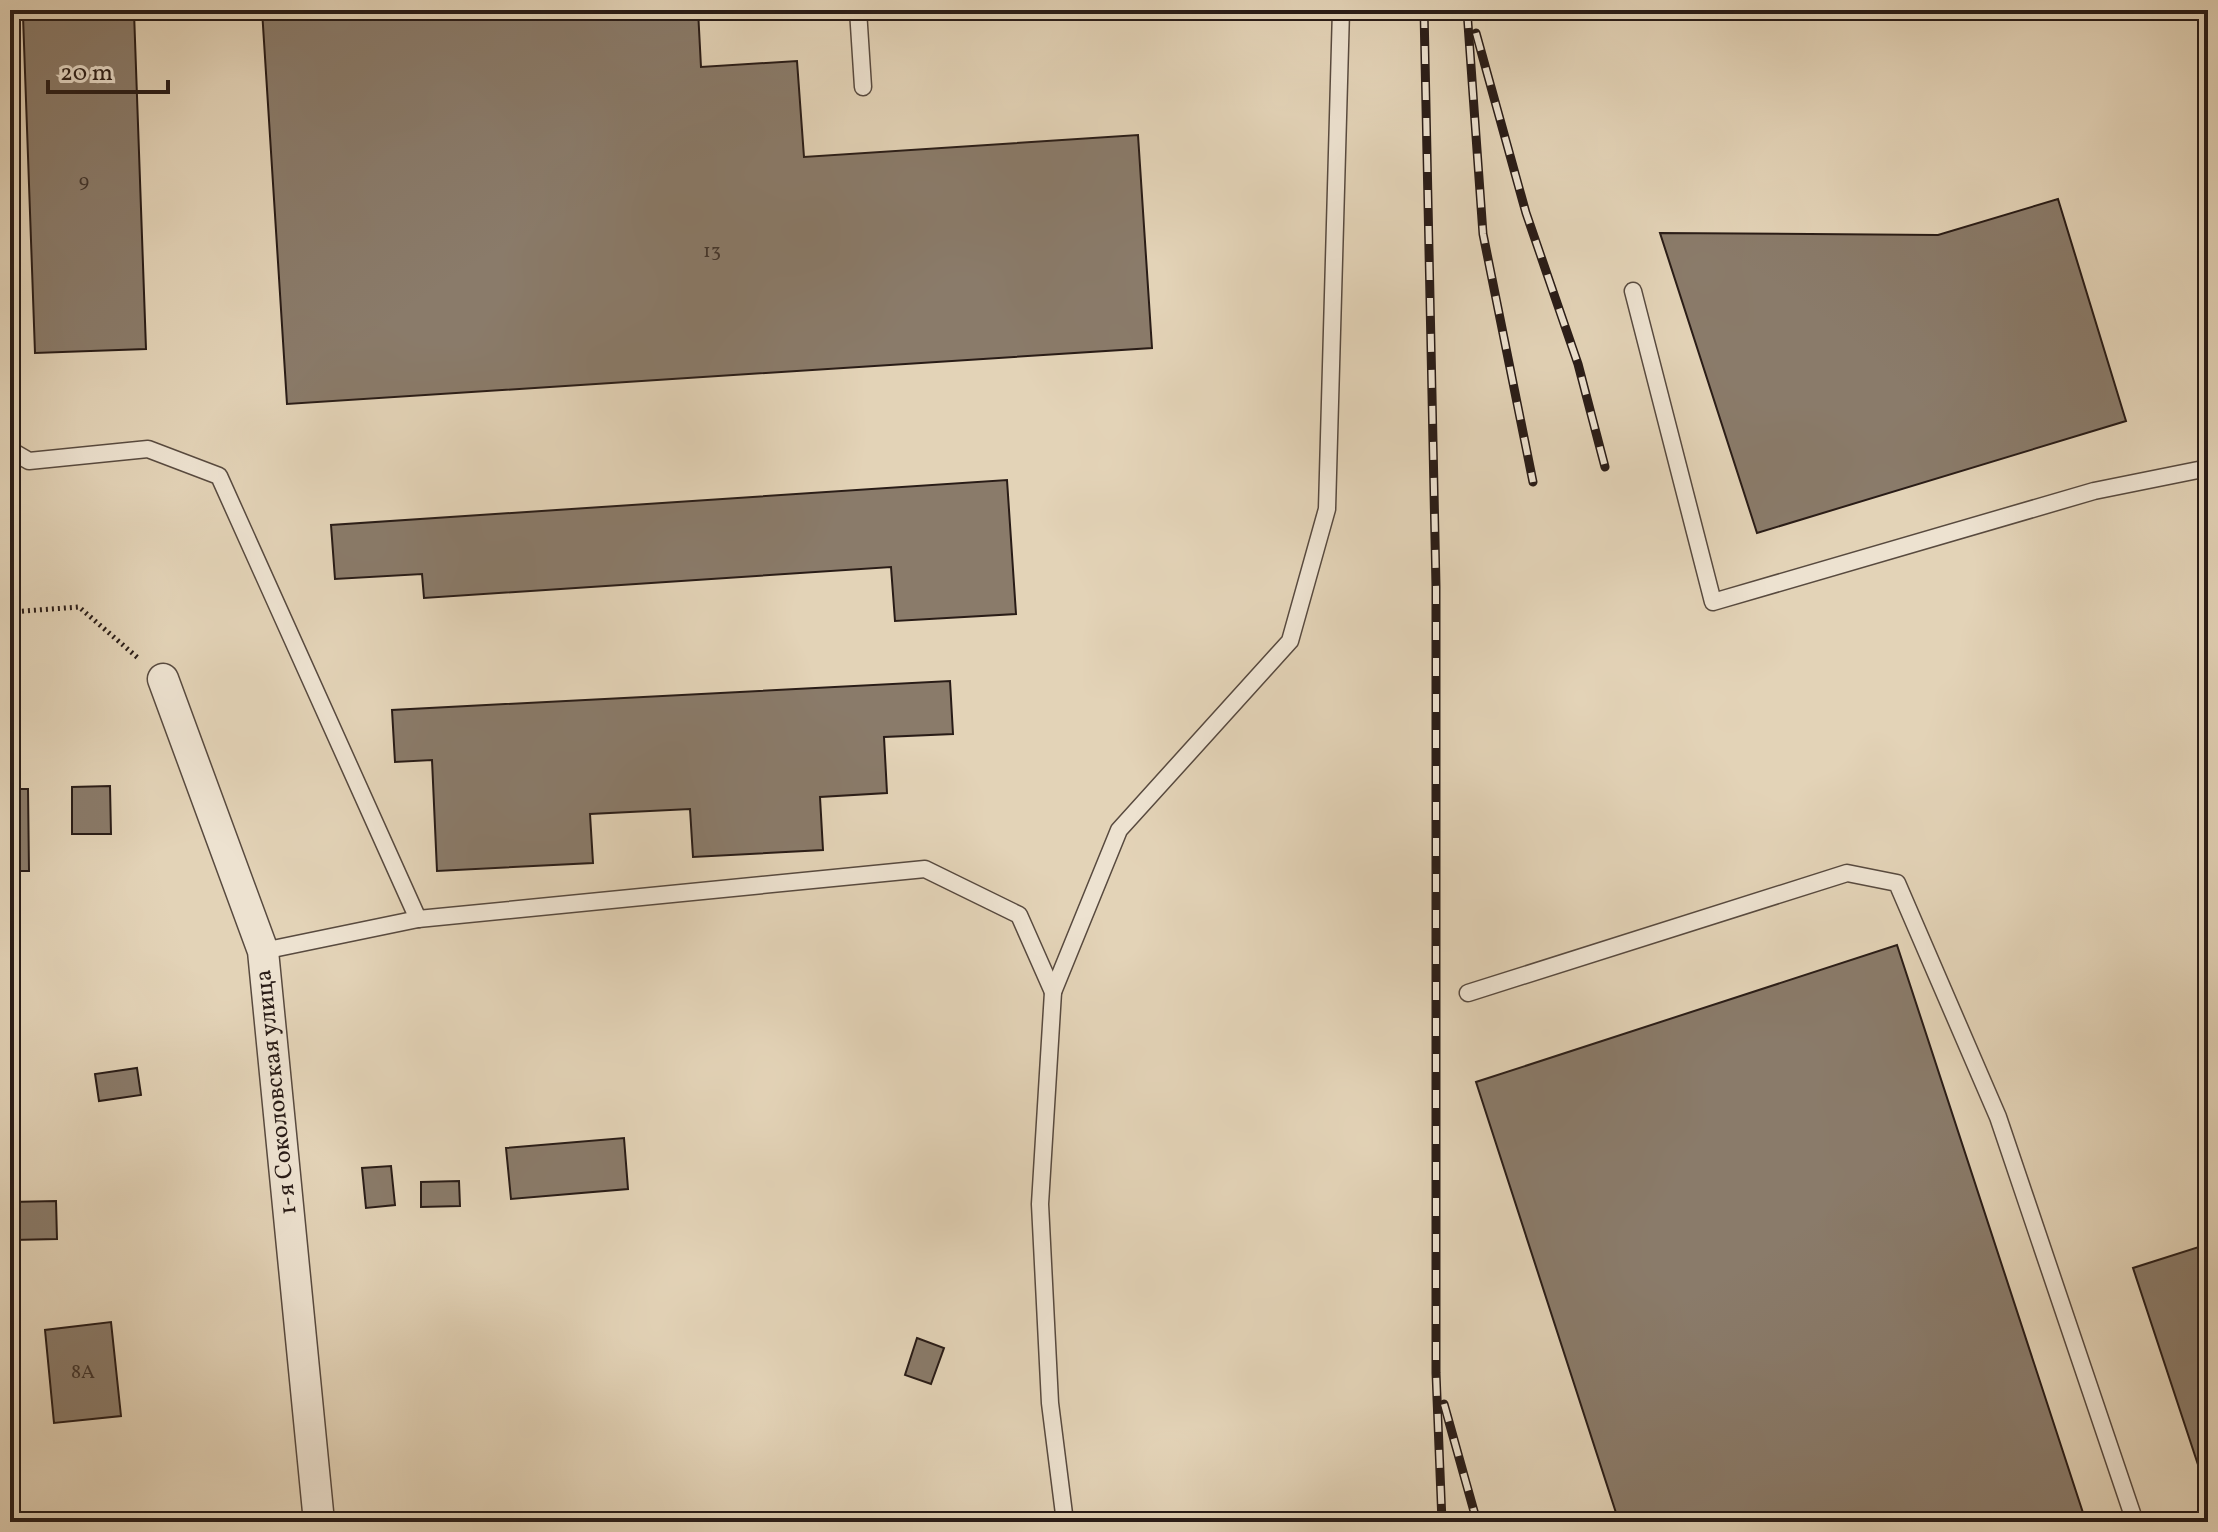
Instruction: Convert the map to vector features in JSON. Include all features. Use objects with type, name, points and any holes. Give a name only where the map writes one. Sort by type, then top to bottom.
[{"type":"street","name":"1-я Соколовская улица","points":[[163,679],[263,951],[319,1522]]},
{"type":"lane","points":[[858,10],[863,87]]},
{"type":"lane","points":[[1065,1522],[1050,1403],[1040,1204],[1053,992],[1119,830],[1290,641],[1327,509],[1341,10]]},
{"type":"lane","points":[[1633,291],[1713,602],[2094,491],[2208,468]]},
{"type":"lane","points":[[10,450],[29,461],[148,449],[219,476],[418,919]]},
{"type":"lane","points":[[263,951],[418,919],[925,869],[1019,915],[1053,992]]},
{"type":"lane","points":[[1468,993],[1847,873],[1897,883],[1998,1117],[2135,1522]]},
{"type":"path","points":[[10,612],[79,607],[163,679]]},
{"type":"building","points":[[262,10],[698,10],[701,67],[797,61],[804,157],[1138,135],[1152,348],[287,404]]},
{"type":"building","points":[[134,12],[146,349],[35,353],[23,16]]},
{"type":"building","points":[[2058,199],[2126,421],[1757,533],[1660,233],[1938,235]]},
{"type":"building","points":[[1007,480],[1016,614],[895,621],[891,567],[424,598],[422,574],[335,579],[331,525]]},
{"type":"building","points":[[950,681],[953,734],[884,737],[887,793],[820,797],[823,850],[693,857],[690,809],[590,814],[593,863],[437,871],[432,760],[395,762],[392,710]]},
{"type":"building","points":[[110,786],[111,834],[72,834],[72,787]]},
{"type":"building","points":[[10,789],[28,789],[29,871],[10,871]]},
{"type":"building","points":[[1897,945],[2086,1522],[1619,1522],[1476,1082]]},
{"type":"building","points":[[137,1068],[141,1095],[99,1101],[95,1074]]},
{"type":"building","points":[[624,1138],[628,1189],[511,1199],[506,1148]]},
{"type":"building","points":[[391,1166],[395,1205],[366,1208],[362,1168]]},
{"type":"building","points":[[459,1181],[460,1206],[421,1207],[421,1182]]},
{"type":"building","points":[[56,1201],[57,1239],[13,1240],[11,1202]]},
{"type":"building","points":[[2208,1244],[2208,1495],[2133,1268]]},
{"type":"building","points":[[111,1322],[121,1416],[54,1423],[45,1330]]},
{"type":"building","points":[[917,1338],[944,1348],[931,1384],[905,1375]]},
{"type":"railway","points":[[1424,10],[1436,587],[1436,1373],[1442,1522]]},
{"type":"railway","points":[[1467,10],[1483,234],[1533,482]]},
{"type":"railway","points":[[1476,33],[1526,213],[1578,364],[1605,467]]},
{"type":"railway","points":[[1444,1404],[1477,1522]]}]
